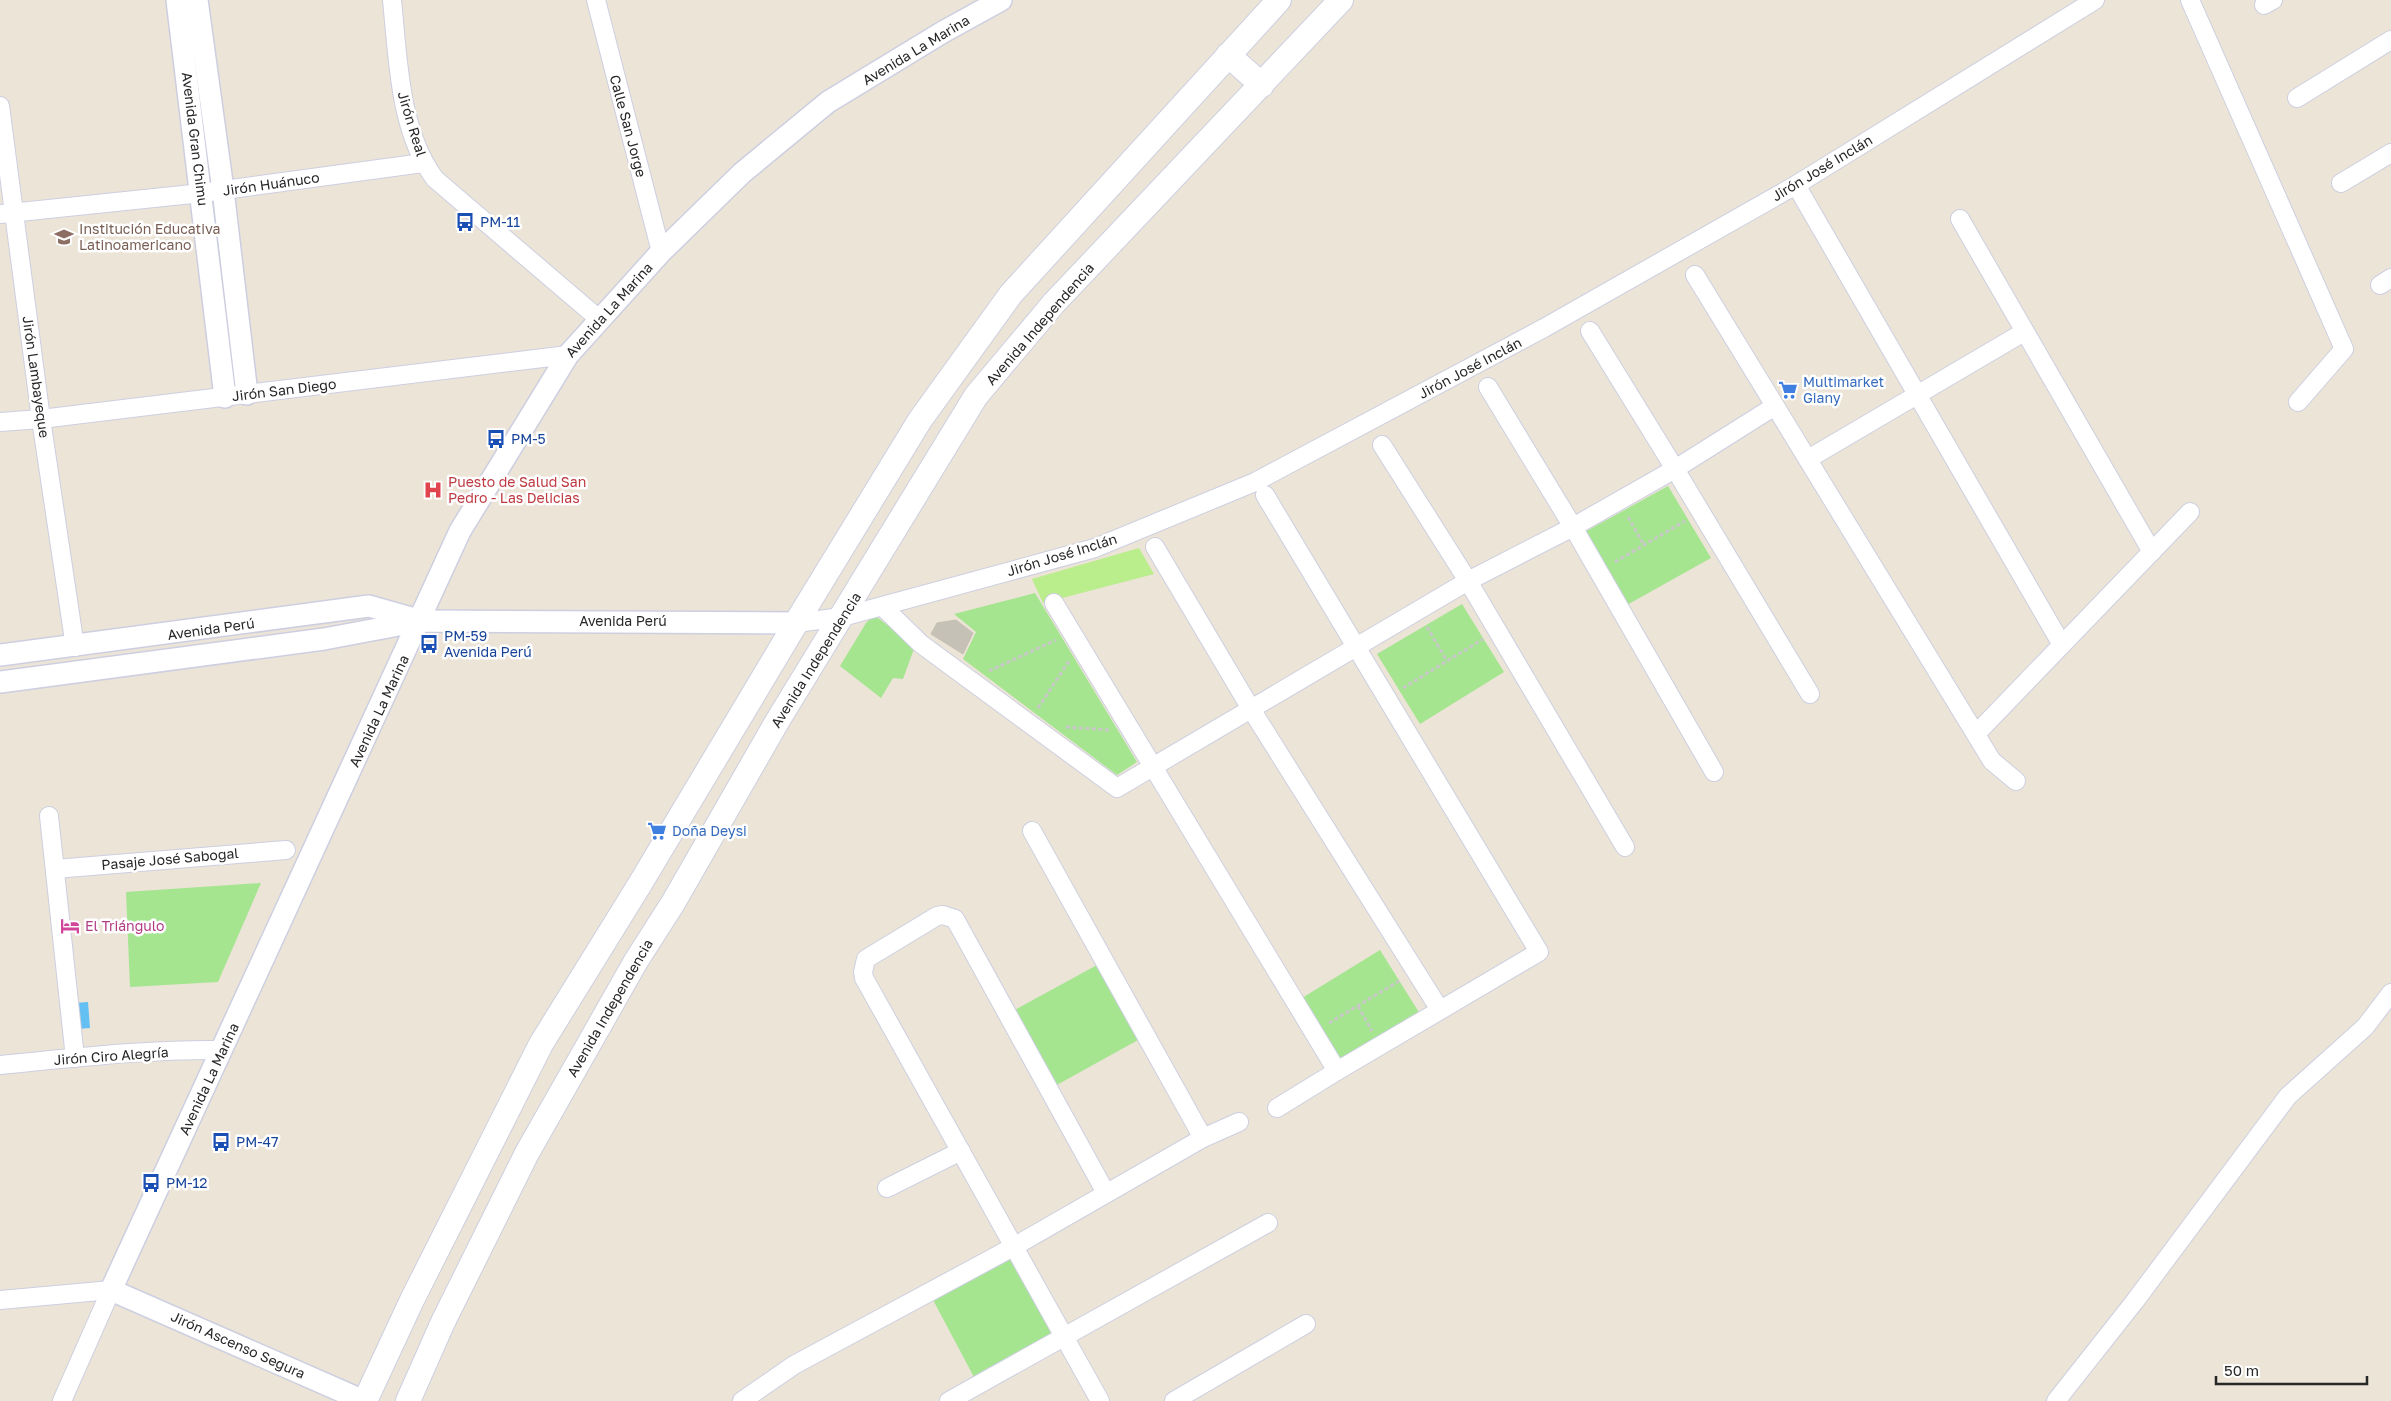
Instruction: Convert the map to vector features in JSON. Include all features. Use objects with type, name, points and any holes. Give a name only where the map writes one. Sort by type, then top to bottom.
[{"type":"main road","points":[[365,1401],[483,1156],[541,1044],[640,884],[796,622],[920,420],[1011,294],[1279,0]]},
{"type":"main road","name":"Avenida Independencia","points":[[408,1401],[443,1322],[516,1172],[636,961],[674,903],[778,720],[976,396],[1054,303],[1262,86],[1341,0]]},
{"type":"main road","points":[[1228,55],[1262,86]]},
{"type":"main road","points":[[920,420],[951,438]]},
{"type":"main road","points":[[640,884],[674,903]]},
{"type":"main road","points":[[483,1156],[516,1172]]},
{"type":"main road","points":[[443,1239],[477,1254]]},
{"type":"street","name":"Avenida Gran Chimu","points":[[177,0],[202,193],[225,397]]},
{"type":"street","name":"Avenida Gran Chimu","points":[[198,0],[247,394]]},
{"type":"street","name":"Jirón Real","points":[[392,0],[400,85],[423,163],[435,179],[599,319]]},
{"type":"street","name":"Calle San Jorge","points":[[596,0],[661,252]]},
{"type":"street","name":"Avenida La Marina","points":[[62,1401],[111,1290],[460,531],[568,355],[661,252],[742,172],[828,102],[943,32],[1001,0]]},
{"type":"street","name":"Jirón José Inclán","points":[[796,622],[842,617],[1095,548],[1255,482],[1535,333],[1796,185],[2095,0]]},
{"type":"street","points":[[2190,0],[2344,349],[2298,402]]},
{"type":"street","points":[[2297,98],[2391,40]]},
{"type":"street","name":"Jirón Lambayeque","points":[[0,106],[7,213],[41,419],[75,647]]},
{"type":"street","points":[[2340,183],[2391,153]]},
{"type":"street","name":"Jirón Huánuco","points":[[7,213],[202,193],[423,163]]},
{"type":"street","points":[[1796,185],[2062,645]]},
{"type":"street","points":[[1960,220],[2152,552]]},
{"type":"street","points":[[1695,275],[1992,761],[2016,781]]},
{"type":"street","points":[[1590,331],[1810,694]]},
{"type":"street","points":[[1808,458],[2024,332]]},
{"type":"street","name":"Jirón San Diego","points":[[0,422],[41,419],[568,355]]},
{"type":"street","points":[[1488,387],[1573,528],[1714,772]]},
{"type":"street","points":[[882,606],[922,644],[1117,788],[1468,581],[1573,528],[1675,469],[1775,406]]},
{"type":"street","points":[[1382,445],[1468,581],[1625,847]]},
{"type":"street","points":[[1265,495],[1539,952],[1337,1070],[1277,1108]]},
{"type":"street","points":[[1976,734],[2190,512]]},
{"type":"street","points":[[1155,547],[1251,710],[1440,1010]]},
{"type":"street","points":[[1054,603],[1337,1070]]},
{"type":"street","name":"Avenida Perú","points":[[9,654],[75,647],[369,606],[420,621]]},
{"type":"street","name":"Avenida Perú","points":[[0,682],[324,639],[420,621],[796,622]]},
{"type":"street","points":[[9,654],[22,679]]},
{"type":"street","points":[[49,816],[75,1058]]},
{"type":"street","points":[[1032,831],[1203,1138]]},
{"type":"street","name":"Pasaje José Sabogal","points":[[54,869],[286,850]]},
{"type":"street","points":[[1100,1401],[863,972],[866,959],[932,919],[943,915],[955,919],[1106,1193]]},
{"type":"street","points":[[2056,1401],[2135,1301],[2288,1096],[2365,1027],[2391,993]]},
{"type":"street","name":"Jirón Ciro Alegría","points":[[0,1065],[192,1050],[222,1050]]},
{"type":"street","points":[[742,1401],[794,1365],[1016,1246],[1203,1138],[1239,1122]]},
{"type":"street","points":[[887,1188],[961,1151]]},
{"type":"street","points":[[950,1401],[1066,1338],[1268,1223]]},
{"type":"street","points":[[0,1300],[111,1290]]},
{"type":"street","name":"Jirón Ascenso Segura","points":[[111,1290],[365,1401]]},
{"type":"street","points":[[1174,1401],[1306,1324]]},
{"type":"path","points":[[1624,510],[1644,545]]},
{"type":"path","points":[[1612,563],[1688,520]]},
{"type":"path","points":[[1426,625],[1447,661]]},
{"type":"path","points":[[983,673],[1061,638]]},
{"type":"path","points":[[1399,690],[1483,639]]},
{"type":"path","points":[[1035,712],[1072,657]]},
{"type":"path","points":[[1063,726],[1115,730]]},
{"type":"path","points":[[1327,1024],[1400,981]]},
{"type":"path","points":[[1358,1006],[1377,1040]]},
{"type":"green space","points":[[1668,486],[1711,558],[1625,606],[1583,533]]},
{"type":"green space","points":[[1139,548],[1154,574],[1043,603],[1032,579]]},
{"type":"green space","points":[[1035,593],[1137,762],[1117,775],[963,659],[976,632],[954,614]]},
{"type":"green space","points":[[1462,604],[1504,672],[1420,724],[1377,654]]},
{"type":"green space","points":[[874,615],[915,646],[903,679],[893,678],[881,698],[840,666],[866,623]]},
{"type":"green space","points":[[261,883],[218,982],[130,987],[126,892]]},
{"type":"green space","points":[[1380,950],[1420,1014],[1338,1064],[1302,998]]},
{"type":"green space","points":[[1097,965],[1138,1040],[1055,1086],[1013,1011]]},
{"type":"green space","points":[[1012,1255],[1054,1336],[975,1379],[932,1298]]},
{"type":"water","points":[[88,1002],[90,1028],[77,1029],[75,1003]]},
{"type":"building","points":[[956,620],[973,633],[963,654],[931,634],[937,623]]},
{"type":"place","name":"PM-11","points":[[465,222]]},
{"type":"place","name":"Institución Educativa Latinoamericano","points":[[64,237]]},
{"type":"place","name":"Multimarket Giany","points":[[1788,390]]},
{"type":"place","name":"PM-5","points":[[496,439]]},
{"type":"place","name":"Puesto de Salud San Pedro - Las Delicias","points":[[433,490]]},
{"type":"place","name":"PM-59 Avenida Perú","points":[[429,644]]},
{"type":"place","name":"Doña Deysi","points":[[657,831]]},
{"type":"place","name":"El Triángulo","points":[[70,926]]},
{"type":"place","name":"PM-47","points":[[221,1142]]},
{"type":"place","name":"PM-12","points":[[151,1183]]}]
